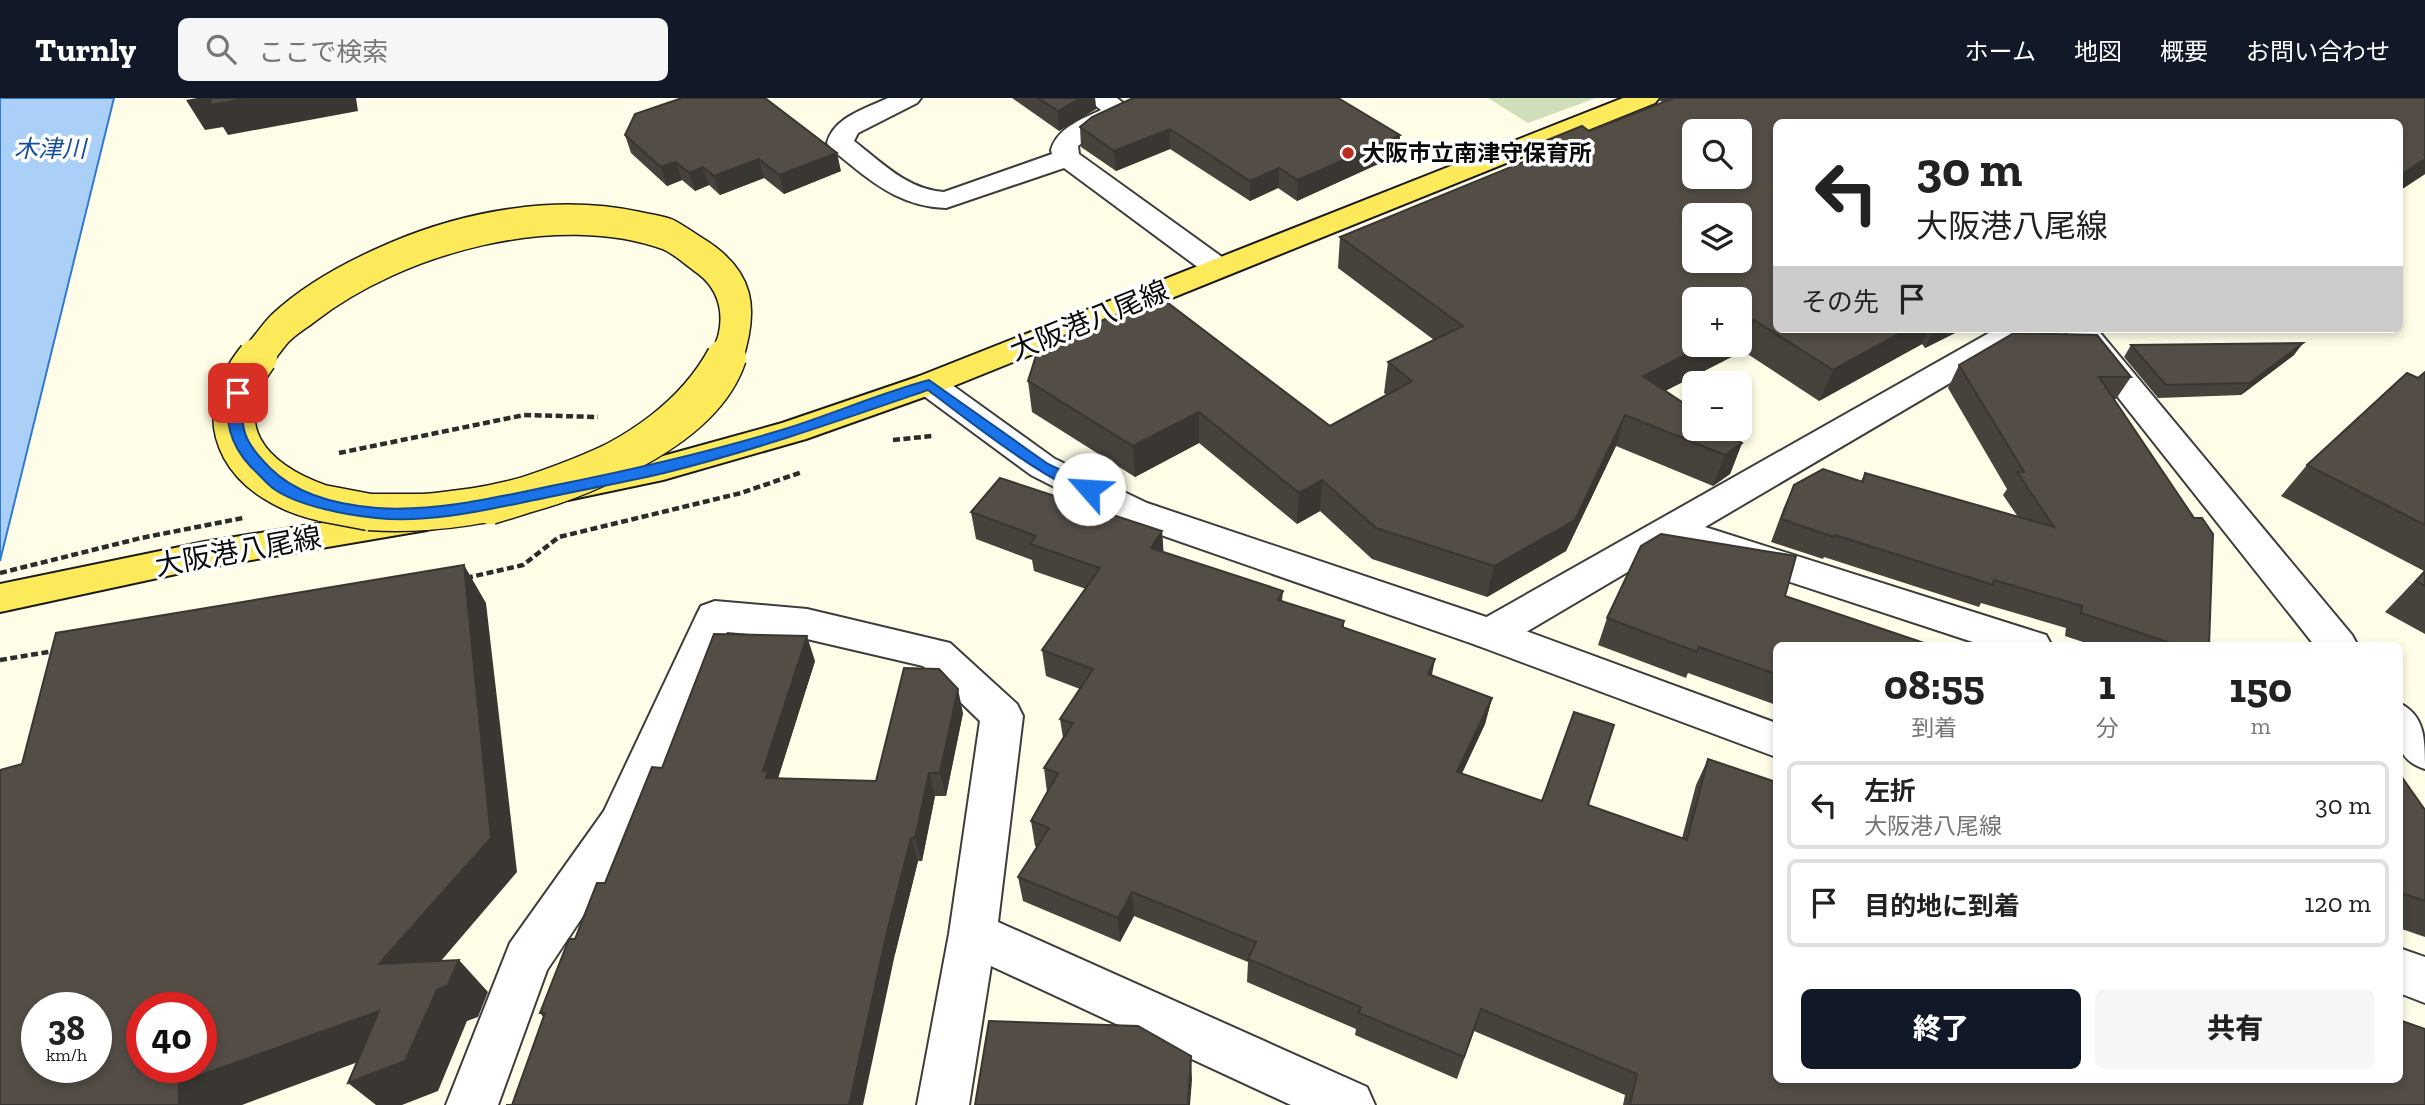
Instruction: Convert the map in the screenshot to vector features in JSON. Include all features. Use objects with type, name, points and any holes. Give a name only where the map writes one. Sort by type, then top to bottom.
[{"type":"main road","name":"大阪港八尾線","points":[[0,598],[204,555],[441,517],[490,506],[535,493],[589,472],[636,448],[672,425],[701,398],[721,373],[736,338],[738,316],[735,295],[719,267],[681,239],[625,223],[558,220],[486,228],[416,247],[350,277],[291,316],[267,339],[250,362],[233,399],[233,434],[250,465],[276,487],[290,494],[331,506],[377,514],[445,513],[490,505],[561,483],[613,459],[655,434],[704,390],[726,358],[732,344],[736,316],[729,285],[708,259],[677,240],[616,224],[549,221],[466,234],[392,259],[338,285],[291,320],[253,363],[238,393],[234,411],[238,437],[244,451],[278,485],[292,493],[333,506],[378,513],[446,511],[490,504],[663,468],[793,431],[929,384],[1646,98]]},
{"type":"street","points":[[908,98],[849,127],[840,137],[840,143],[917,198],[946,200],[1067,158]]},
{"type":"street","points":[[1120,104],[1073,137],[1064,150],[1067,158],[1218,268]]},
{"type":"street","points":[[1490,634],[2012,333]]},
{"type":"street","points":[[2083,333],[2335,642]]},
{"type":"street","points":[[929,384],[1043,467],[1134,512],[1490,634],[1773,739]]},
{"type":"street","points":[[1671,529],[2020,642]]},
{"type":"street","points":[[471,1105],[527,959],[620,824],[715,616],[807,624],[936,654],[1002,716],[973,934],[943,1105]]},
{"type":"street","points":[[2403,725],[2425,752]]},
{"type":"street","points":[[2403,765],[2425,773]]},
{"type":"street","points":[[973,934],[1349,1105]]},
{"type":"street","points":[[2403,972],[2425,980]]},
{"type":"path","points":[[339,453],[524,415],[563,414],[606,418]]},
{"type":"path","points":[[883,443],[935,435]]},
{"type":"path","points":[[462,579],[523,565],[559,537],[741,493],[806,470]]},
{"type":"path","points":[[0,660],[64,649]]},
{"type":"green space","points":[[1488,98],[1596,98],[1528,123]]},
{"type":"water","name":"木津川","points":[[0,98],[114,98],[0,561]]},
{"type":"building","points":[[211,98],[250,98],[210,105]]},
{"type":"building","points":[[682,98],[765,98],[837,153],[779,175],[759,159],[714,176],[703,167],[689,173],[676,162],[661,167],[625,135],[635,114]]},
{"type":"building","points":[[1038,98],[1081,98],[1058,111]]},
{"type":"building","points":[[1133,98],[1338,98],[1400,135],[1298,180],[1279,168],[1250,181],[1170,129],[1114,151],[1080,127],[1092,117]]},
{"type":"building","points":[[1674,98],[2425,98],[2425,159],[2403,173],[2403,119],[1773,119],[1773,332],[1752,321],[1752,287],[1682,287],[1682,356],[1643,376],[1682,402],[1682,438],[1625,415],[1575,520],[1494,566],[1376,528],[1322,480],[1299,493],[1199,412],[1133,446],[1028,381],[1039,346],[1160,297],[1330,426],[1412,381],[1388,362],[1463,326],[1340,237],[1540,155],[1528,148],[1582,126],[1589,131]]},
{"type":"building","points":[[1775,333],[1901,333],[1833,370]]},
{"type":"building","points":[[2014,333],[2097,335],[2131,377],[2099,377],[2194,518],[2202,518],[2213,534],[2209,642],[2167,642],[2081,613],[2082,606],[1994,580],[1993,585],[1781,519],[1794,485],[1823,469],[1863,482],[1865,473],[2054,527],[2017,472],[2024,472],[1959,365]]},
{"type":"building","points":[[2303,343],[2250,383],[2166,385],[2131,345]]},
{"type":"building","points":[[2425,372],[2425,525],[2307,465],[2407,373],[2418,378]]},
{"type":"building","points":[[1690,441],[1742,443],[1725,455]]},
{"type":"building","points":[[1000,478],[1162,531],[1151,548],[1283,591],[1278,600],[1344,621],[1342,627],[1435,659],[1428,674],[1492,698],[1457,772],[1542,801],[1574,712],[1614,725],[1588,805],[1687,840],[1708,759],[1773,781],[1773,1083],[2403,1083],[2403,1021],[2425,1029],[2425,1105],[1630,1105],[1637,1074],[1481,1009],[1464,1057],[1359,1013],[1361,1007],[1248,959],[1256,942],[1132,892],[1118,918],[1018,877],[1049,828],[1031,821],[1058,773],[1044,768],[1073,723],[1060,719],[1093,669],[1042,650],[1100,568],[1030,544],[1036,536],[971,512]]},
{"type":"building","points":[[1661,534],[1796,556],[1785,596],[1921,642],[1773,642],[1773,673],[1699,647],[1697,652],[1607,618],[1641,546]]},
{"type":"building","points":[[464,565],[491,838],[379,964],[459,960],[448,985],[437,990],[405,1061],[348,1083],[379,1011],[217,1069],[217,992],[126,992],[126,1083],[179,1083],[179,1105],[0,1105],[0,770],[22,764],[56,633]]},
{"type":"building","points":[[2425,571],[2425,586],[2416,581]]},
{"type":"building","points":[[714,634],[807,636],[763,771],[768,771],[766,778],[876,781],[904,668],[939,669],[958,689],[940,773],[929,773],[915,838],[911,838],[887,932],[849,1105],[512,1105],[545,1013],[540,1013],[569,939],[575,939],[597,883],[605,883],[652,767],[662,768]]},
{"type":"building","points":[[2403,779],[2425,810],[2425,901],[2403,893]]},
{"type":"building","points":[[989,1021],[1138,1026],[1191,1056],[1188,1105],[975,1105]]},
{"type":"place","name":"大阪市立南津守保育所","points":[[1348,153]]},
{"type":"route","points":[[238,393],[234,411],[235,424],[244,451],[278,485],[292,493],[333,506],[378,513],[446,511],[663,468],[793,431],[929,384],[1043,467],[1089,489]]}]
